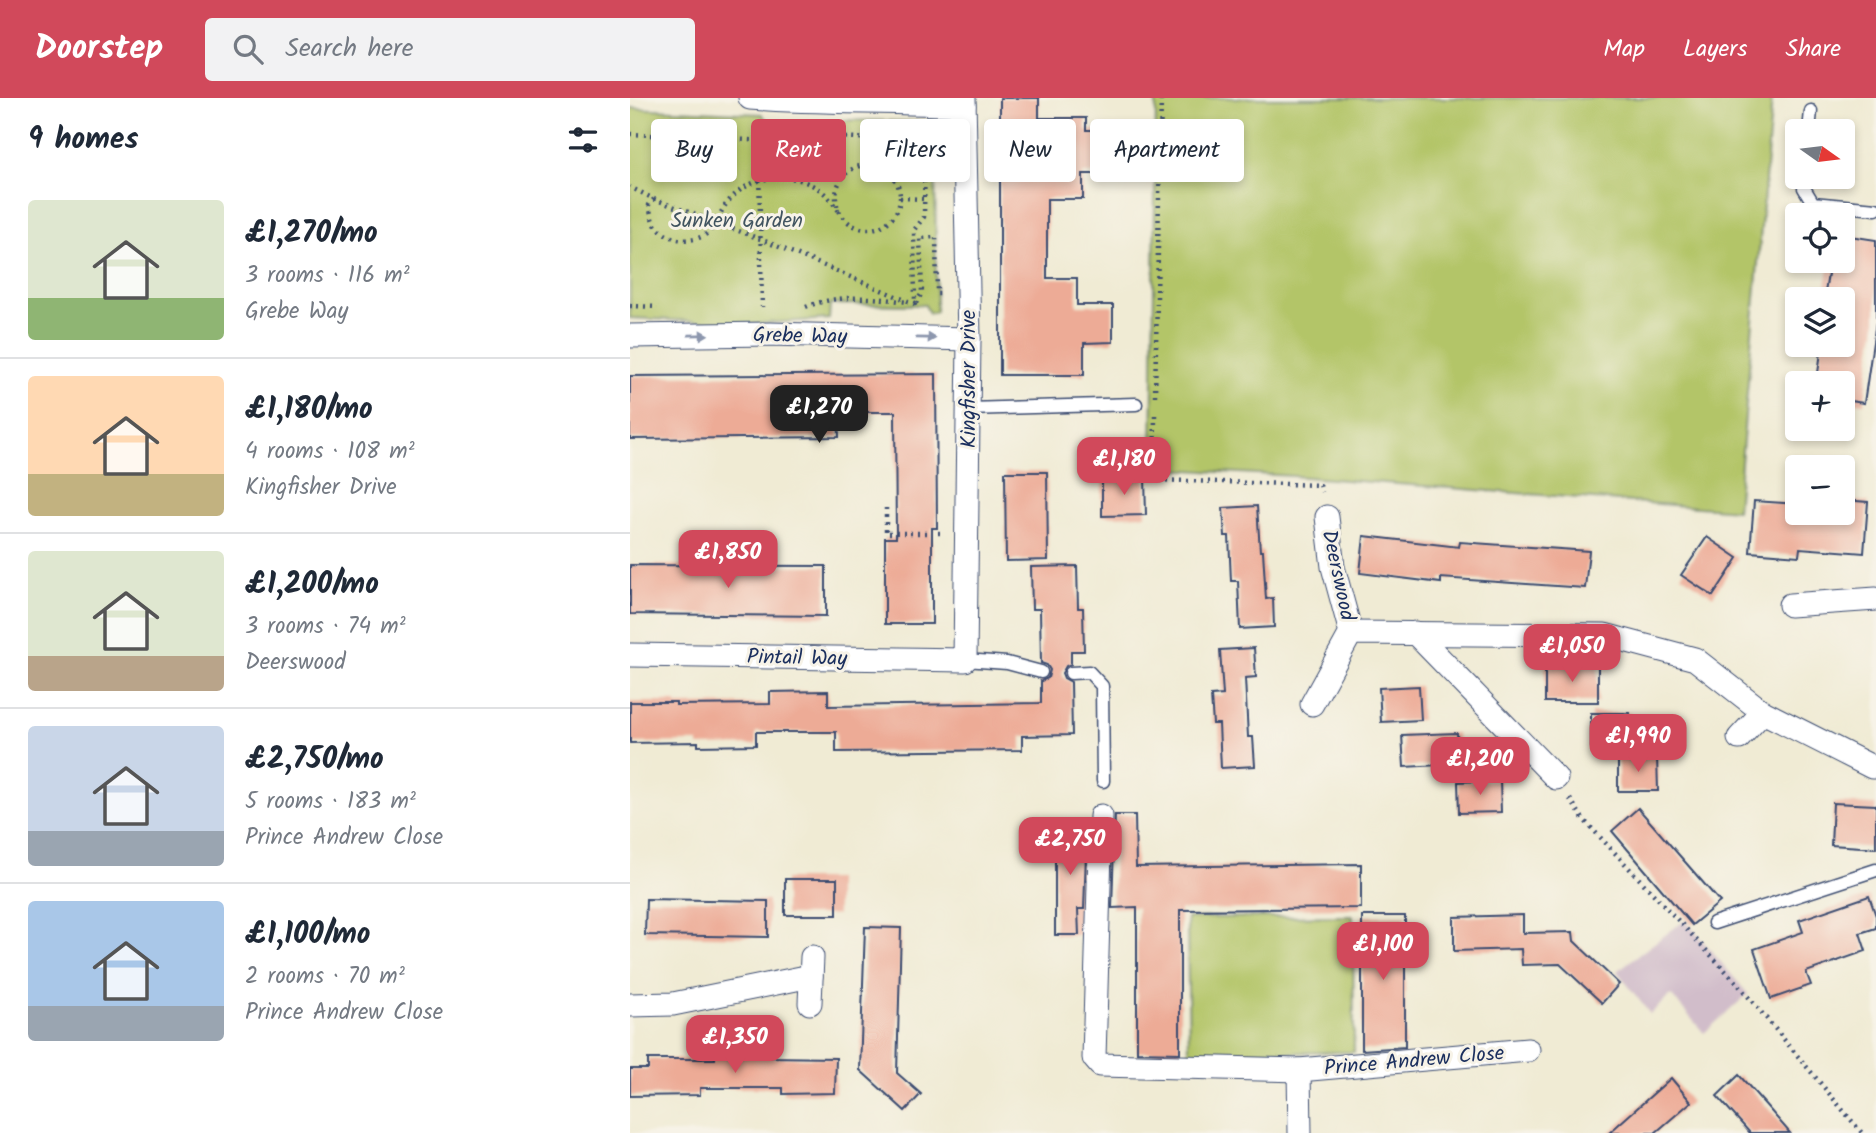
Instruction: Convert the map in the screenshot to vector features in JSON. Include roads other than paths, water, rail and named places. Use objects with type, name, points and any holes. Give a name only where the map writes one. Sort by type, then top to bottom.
[{"type":"street","points":[[750,98],[812,102],[964,102]]},
{"type":"street","name":"Kingfisher Drive","points":[[964,102],[970,339],[965,660]]},
{"type":"street","name":"Grebe Way","points":[[630,336],[770,334],[970,339]]},
{"type":"street","name":"Deerswood","points":[[1312,704],[1351,633],[1333,566],[1327,517]]},
{"type":"street","points":[[1790,605],[1876,599]]},
{"type":"street","name":"Deerswood","points":[[1351,633],[1605,635],[1695,659],[1763,712],[1876,767]]},
{"type":"street","points":[[1415,633],[1556,778]]},
{"type":"street","name":"Pintail Way","points":[[630,655],[965,660]]},
{"type":"street","points":[[1739,738],[1763,712]]},
{"type":"street","name":"Prince Andrew Close","points":[[1101,816],[1094,1058],[1100,1065],[1299,1070],[1528,1050]]},
{"type":"street","points":[[630,1005],[673,1004],[812,967],[810,1003]]},
{"type":"street","name":"Prince Andrew Close","points":[[1299,1070],[1300,1133]]},
{"type":"lane","points":[[1810,119],[1811,111]]},
{"type":"lane","points":[[1805,189],[1813,203],[1876,209]]},
{"type":"lane","points":[[969,409],[1136,404]]},
{"type":"lane","points":[[965,660],[1006,663],[1041,672]]},
{"type":"lane","points":[[1071,673],[1089,672],[1102,686],[1103,781]]},
{"type":"lane","points":[[1714,923],[1876,870]]},
{"type":"park label","name":"Sunken Garden","points":[[737,220]]}]
